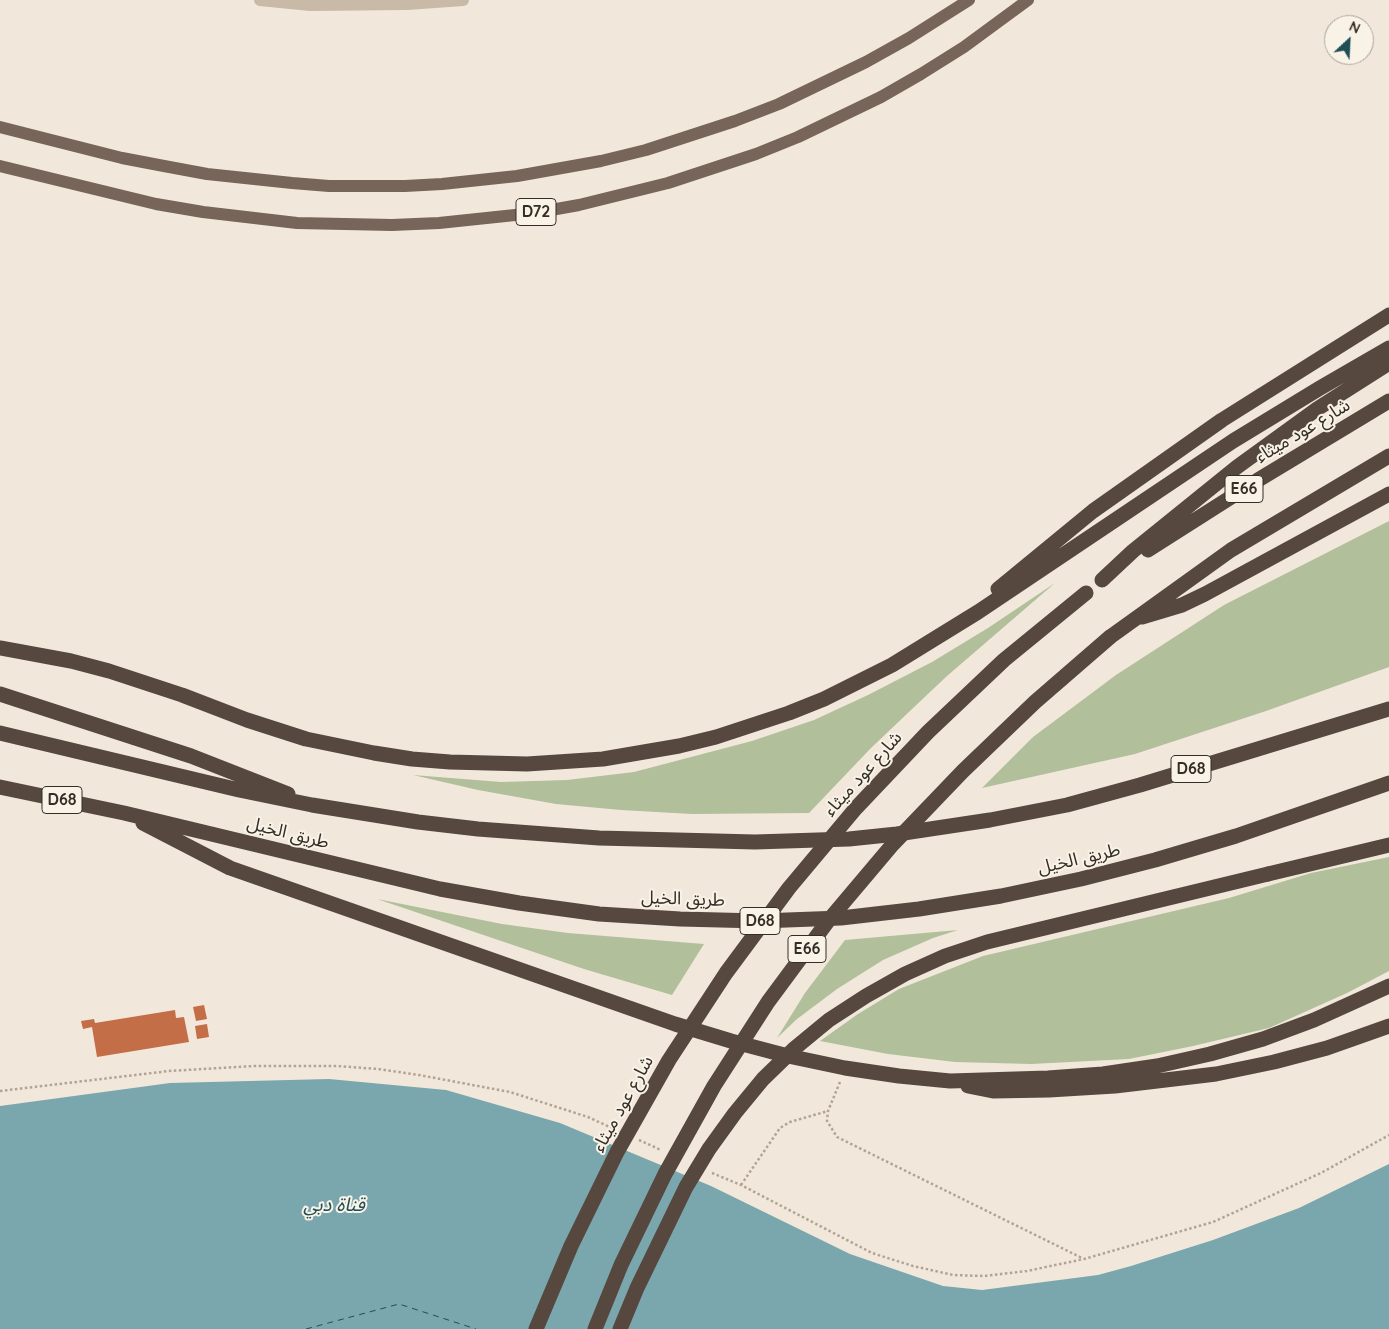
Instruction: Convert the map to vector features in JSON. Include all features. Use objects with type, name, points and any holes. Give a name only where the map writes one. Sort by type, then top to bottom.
[{"type":"highway","points":[[978,612],[1002,585],[1093,511],[1222,420],[1389,315]]},
{"type":"highway","points":[[0,648],[109,671],[306,739],[374,753],[450,762],[527,764],[565,762],[641,753],[716,737],[789,713],[859,683],[917,651],[1234,441],[1389,348]]},
{"type":"highway","points":[[1102,580],[1193,501],[1237,467],[1310,414],[1389,363]]},
{"type":"highway","name":"شارع عود ميثاء","points":[[536,1329],[579,1228],[617,1152],[660,1077],[726,973],[789,888],[856,808],[928,732],[1004,660],[1102,580],[1214,507],[1389,401]]},
{"type":"highway","name":"E66","points":[[595,1329],[621,1265],[665,1174],[714,1086],[768,1002],[828,921],[893,844],[963,771],[1035,702],[1110,636],[1231,550],[1389,456]]},
{"type":"highway","points":[[1133,619],[1182,605],[1389,494]]},
{"type":"highway","points":[[0,694],[191,756],[272,787],[312,805]]},
{"type":"highway","name":"طريق الخيل","points":[[0,734],[140,765],[239,790],[312,805],[418,822],[539,835],[755,842],[850,839],[943,828],[1067,805],[1140,785],[1389,709]]},
{"type":"highway","name":"طريق الخيل","points":[[0,787],[124,813],[440,889],[519,903],[599,914],[680,920],[760,921],[841,918],[919,909],[1001,896],[1081,880],[1236,836],[1389,782]]},
{"type":"highway","points":[[124,813],[230,868],[675,1024],[760,1049],[845,1068],[950,1081],[1048,1078],[1103,1074],[1157,1066],[1263,1039],[1314,1020],[1389,986]]},
{"type":"highway","points":[[620,1329],[637,1288],[686,1187],[734,1113],[763,1079],[795,1048],[829,1020],[866,996],[905,974],[945,956],[987,942],[1389,845]]},
{"type":"highway","points":[[950,1081],[978,1089],[1004,1091],[1161,1082],[1216,1074],[1274,1062],[1327,1048],[1389,1026]]},
{"type":"main road","name":"D72","points":[[0,127],[122,158],[258,180],[330,186],[367,186],[442,184],[508,177],[619,157],[691,137],[735,121],[779,104],[866,62],[909,38],[969,0]]},
{"type":"main road","name":"D72","points":[[0,166],[156,204],[250,218],[335,224],[392,225],[449,222],[579,205],[668,183],[747,157],[798,137],[881,97],[921,74],[964,47],[1028,0]]},
{"type":"lane","points":[[260,0],[310,5],[407,4],[463,0]]},
{"type":"path","points":[[845,1068],[828,1111],[827,1120],[837,1138],[1084,1259]]},
{"type":"path","points":[[741,1186],[780,1128],[790,1122],[828,1111]]},
{"type":"green space","points":[[1389,521],[1389,667],[1266,711],[1135,754],[982,788],[1033,737],[1116,675],[1224,605]]},
{"type":"green space","points":[[1055,583],[947,676],[871,748],[809,813],[692,814],[556,804],[478,790],[413,775],[501,782],[567,780],[634,772],[752,741],[814,720],[932,662],[988,628]]},
{"type":"green space","points":[[1389,857],[1389,971],[1347,993],[1269,1028],[1129,1059],[1031,1064],[955,1062],[888,1054],[820,1041],[858,1014],[899,989],[983,956],[1229,898],[1311,873]]},
{"type":"green space","points":[[377,899],[502,924],[568,933],[704,944],[672,995],[584,969]]},
{"type":"green space","points":[[958,930],[933,938],[883,960],[837,989],[797,1019],[777,1038],[805,993],[845,940]]},
{"type":"water","name":"قناة دبي","points":[[329,1079],[446,1090],[560,1123],[711,1186],[850,1254],[943,1286],[982,1290],[1098,1275],[1131,1266],[1213,1240],[1299,1208],[1389,1164],[1389,1329],[0,1329],[0,1106],[170,1083]]},
{"type":"building","points":[[204,1005],[207,1019],[196,1021],[193,1007]]},
{"type":"building","points":[[175,1010],[176,1018],[184,1017],[189,1042],[97,1057],[92,1027],[83,1029],[81,1021],[94,1019],[95,1023]]},
{"type":"building","points":[[207,1024],[209,1037],[197,1039],[195,1026]]},
{"type":"ferry route","points":[[306,1329],[399,1304],[476,1329]]}]
